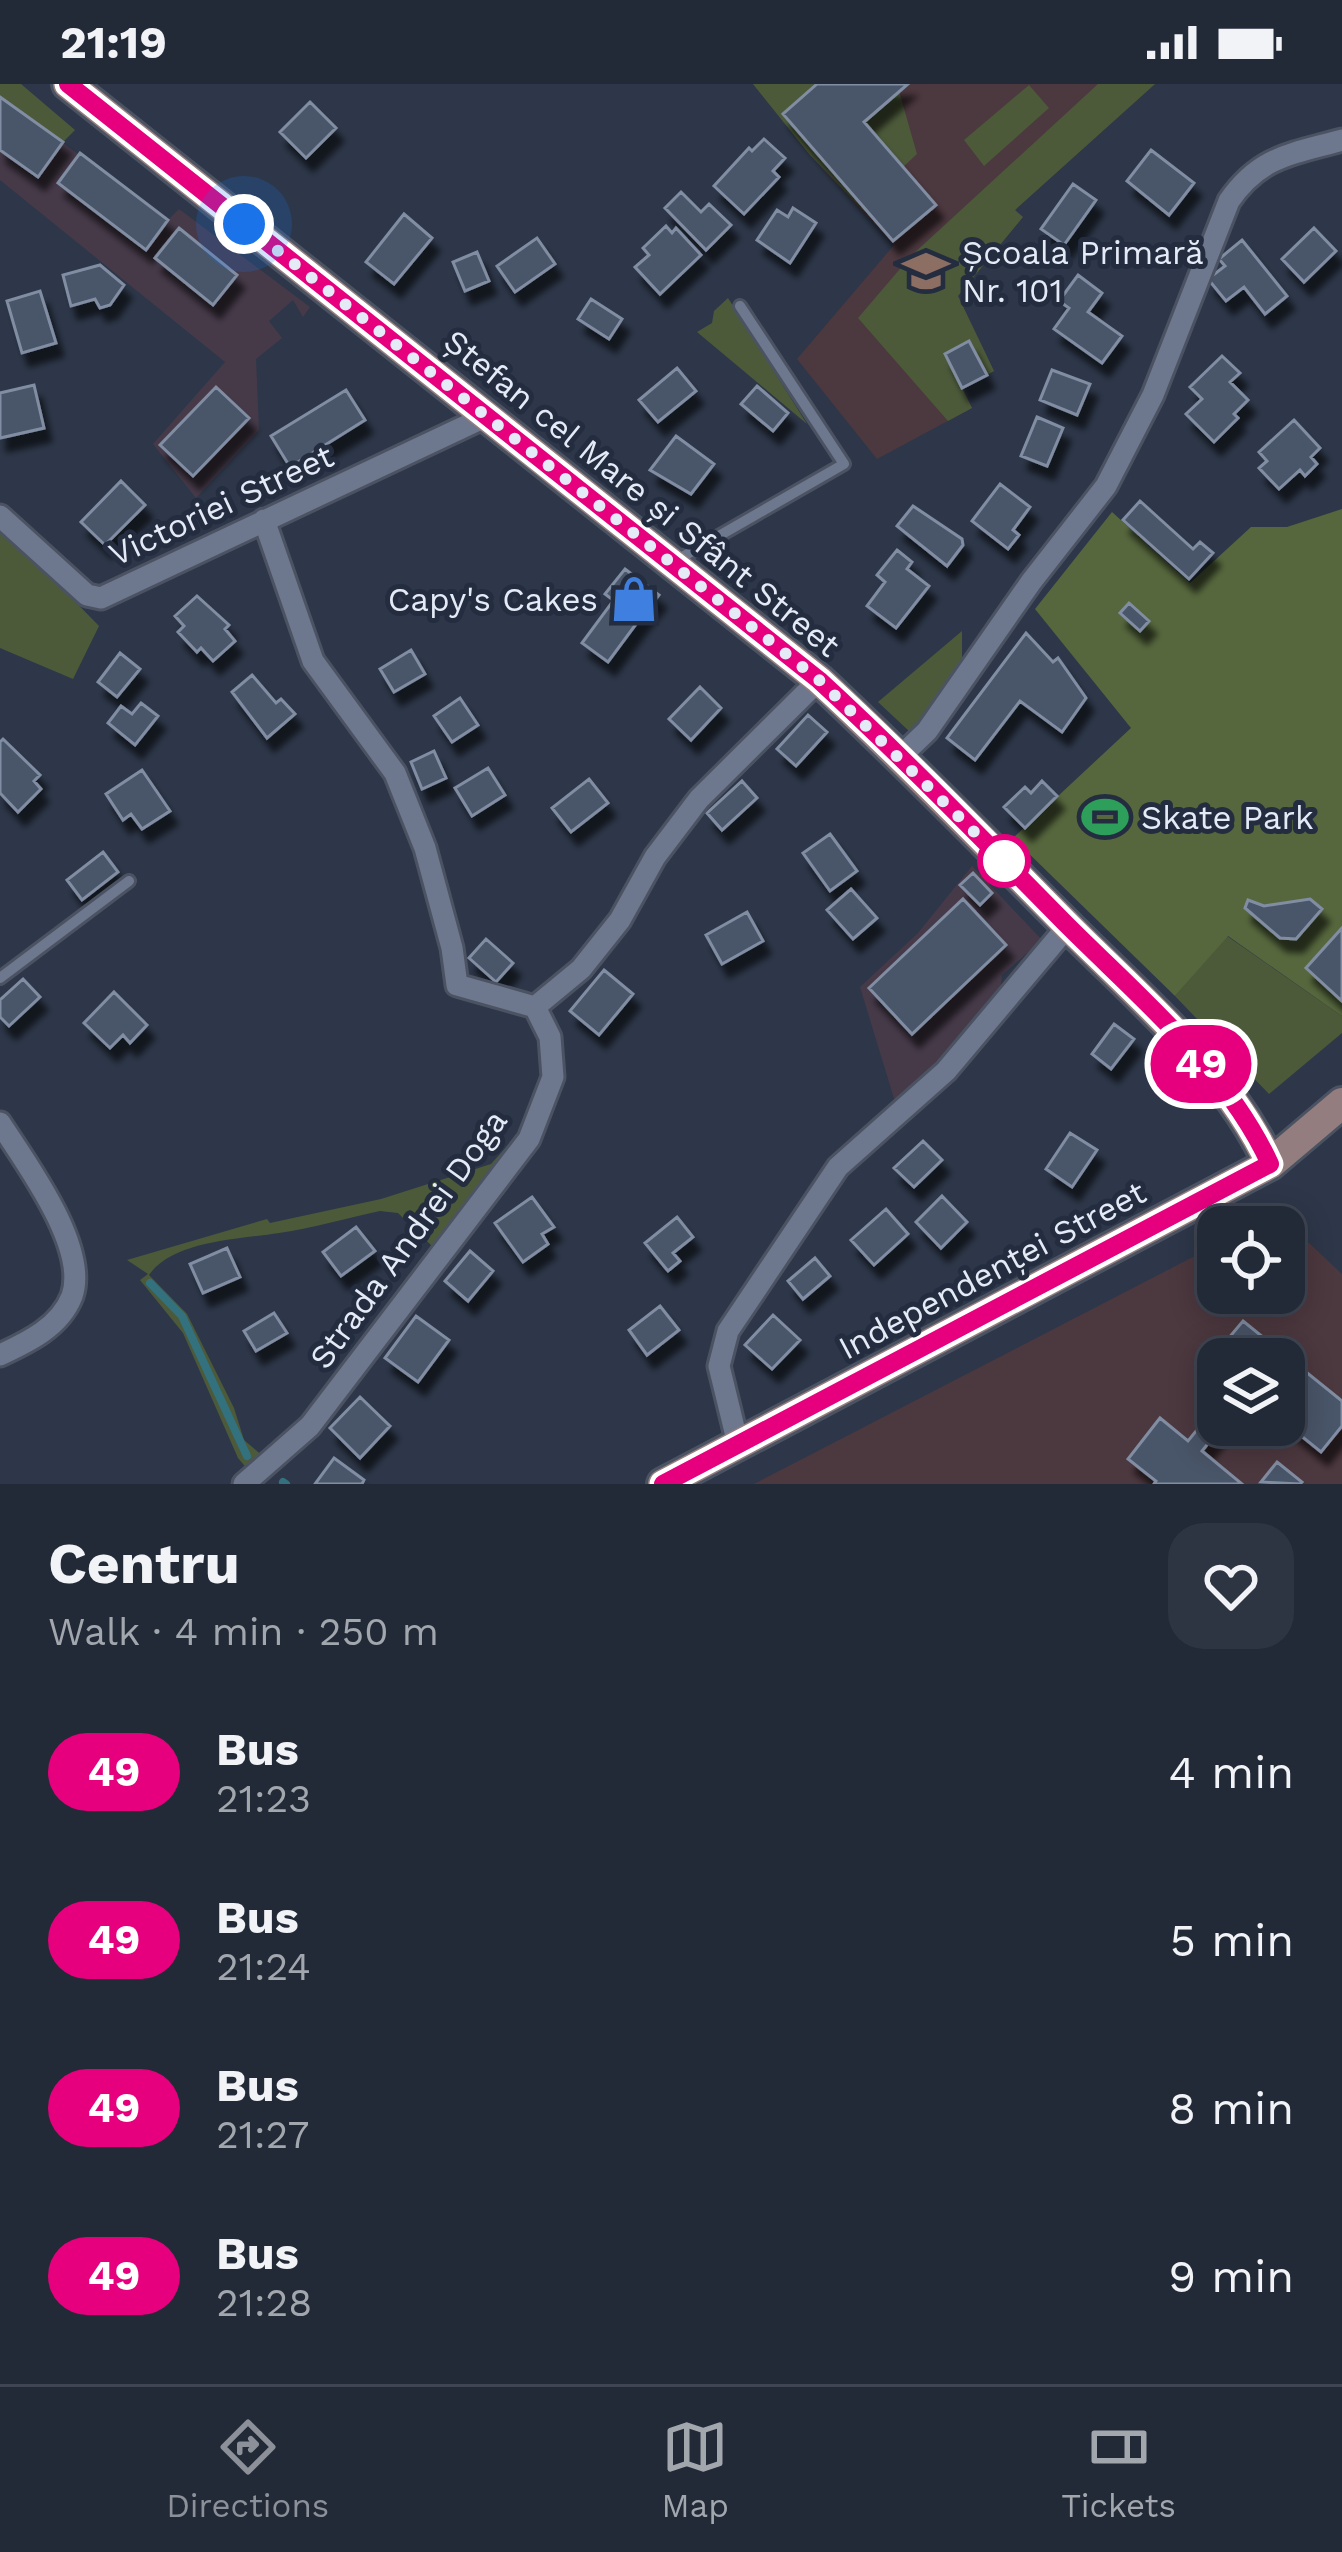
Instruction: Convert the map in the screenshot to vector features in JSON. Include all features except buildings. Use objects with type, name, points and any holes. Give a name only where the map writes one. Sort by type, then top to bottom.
[{"type":"main road","name":"Ștefan cel Mare și Sfânt Street","points":[[68,84],[819,680],[901,756],[1238,1104],[1270,1164]]},
{"type":"main road","name":"Independenței Street","points":[[664,1484],[1270,1164],[1342,1102]]},
{"type":"street","points":[[901,756],[928,731],[1031,583],[1106,486],[1153,395],[1228,201],[1246,177],[1266,162],[1342,140]]},
{"type":"street","name":"Victoriei Street","points":[[0,516],[86,595],[100,598],[489,416]]},
{"type":"street","points":[[264,520],[314,661],[395,772],[424,848],[452,948],[457,985],[535,1007],[581,969],[620,920],[655,857],[699,799],[819,680]]},
{"type":"street","points":[[738,1444],[719,1366],[728,1331],[838,1167],[946,1071],[1068,926]]},
{"type":"street","name":"Strada Andrei Doga","points":[[244,1484],[310,1426],[529,1139],[553,1077],[550,1037],[535,1007]]},
{"type":"street","points":[[0,1123],[50,1202],[69,1250],[74,1280],[71,1298],[53,1325],[0,1355]]},
{"type":"lane","points":[[674,561],[844,464],[740,307]]},
{"type":"lane","points":[[0,978],[129,881]]},
{"type":"shaded area","name":"Școala Primară Nr. 101","points":[[753,84],[1155,84],[1015,210],[1023,217],[958,296],[994,371],[963,388],[972,408],[877,459],[797,359],[894,245],[810,155]]},
{"type":"shaded area","points":[[0,97],[168,220],[179,209],[310,307],[303,317],[293,300],[269,321],[282,338],[256,359],[259,430],[196,498],[153,444],[225,362],[0,180]]},
{"type":"shaded area","points":[[972,866],[1042,940],[1002,975],[1000,992],[947,1058],[896,1105],[860,987],[918,933]]},
{"type":"shaded area","points":[[1305,1239],[1342,1274],[1342,1484],[754,1484],[1197,1255],[1197,1314],[1305,1314]]},
{"type":"green space","points":[[0,84],[21,84],[75,130],[63,142],[0,97]]},
{"type":"green space","points":[[753,84],[817,84],[783,114],[893,241],[810,155]]},
{"type":"green space","points":[[1098,84],[1155,84],[1015,210],[1023,217],[958,296],[994,371],[987,375],[969,342],[945,354],[972,408],[948,421],[858,318],[911,256]]},
{"type":"green space","points":[[1029,85],[1049,108],[984,166],[964,140]]},
{"type":"green space","points":[[899,91],[917,154],[903,167],[864,122]]},
{"type":"green space","points":[[728,298],[807,424],[697,332],[712,323],[714,311]]},
{"type":"green space","points":[[1342,509],[1342,928],[1306,968],[1342,1001],[1342,1016],[1228,936],[1175,996],[1013,838],[1131,728],[1035,609],[1112,512],[1190,583],[1251,527],[1287,527]]},
{"type":"green space","points":[[0,531],[18,543],[99,626],[73,679],[0,648]]},
{"type":"green space","points":[[962,631],[962,658],[920,725],[910,732],[878,702]]},
{"type":"green space","points":[[1227,936],[1342,1016],[1342,1033],[1269,1094],[1175,996]]},
{"type":"green space","points":[[516,1136],[503,1167],[435,1249],[398,1213],[380,1211],[191,1248],[160,1263],[149,1275],[187,1314],[234,1408],[244,1440],[265,1458],[249,1471],[238,1458],[183,1333],[140,1280],[148,1274],[127,1260],[267,1219],[270,1223],[381,1199],[491,1164]]},
{"type":"waterway","points":[[150,1283],[182,1316],[247,1456]]},
{"type":"bus line","name":"49","points":[[68,84],[819,680],[901,756],[1145,1003],[1238,1104],[1270,1164],[663,1484]]},
{"type":"place","name":"Școala Primară Nr. 101","points":[[926,271]]},
{"type":"place","name":"Capy's Cakes","points":[[634,599]]},
{"type":"place","name":"Skate Park","points":[[1105,817]]},
{"type":"route","points":[[244,224],[819,680],[1004,861]]}]
